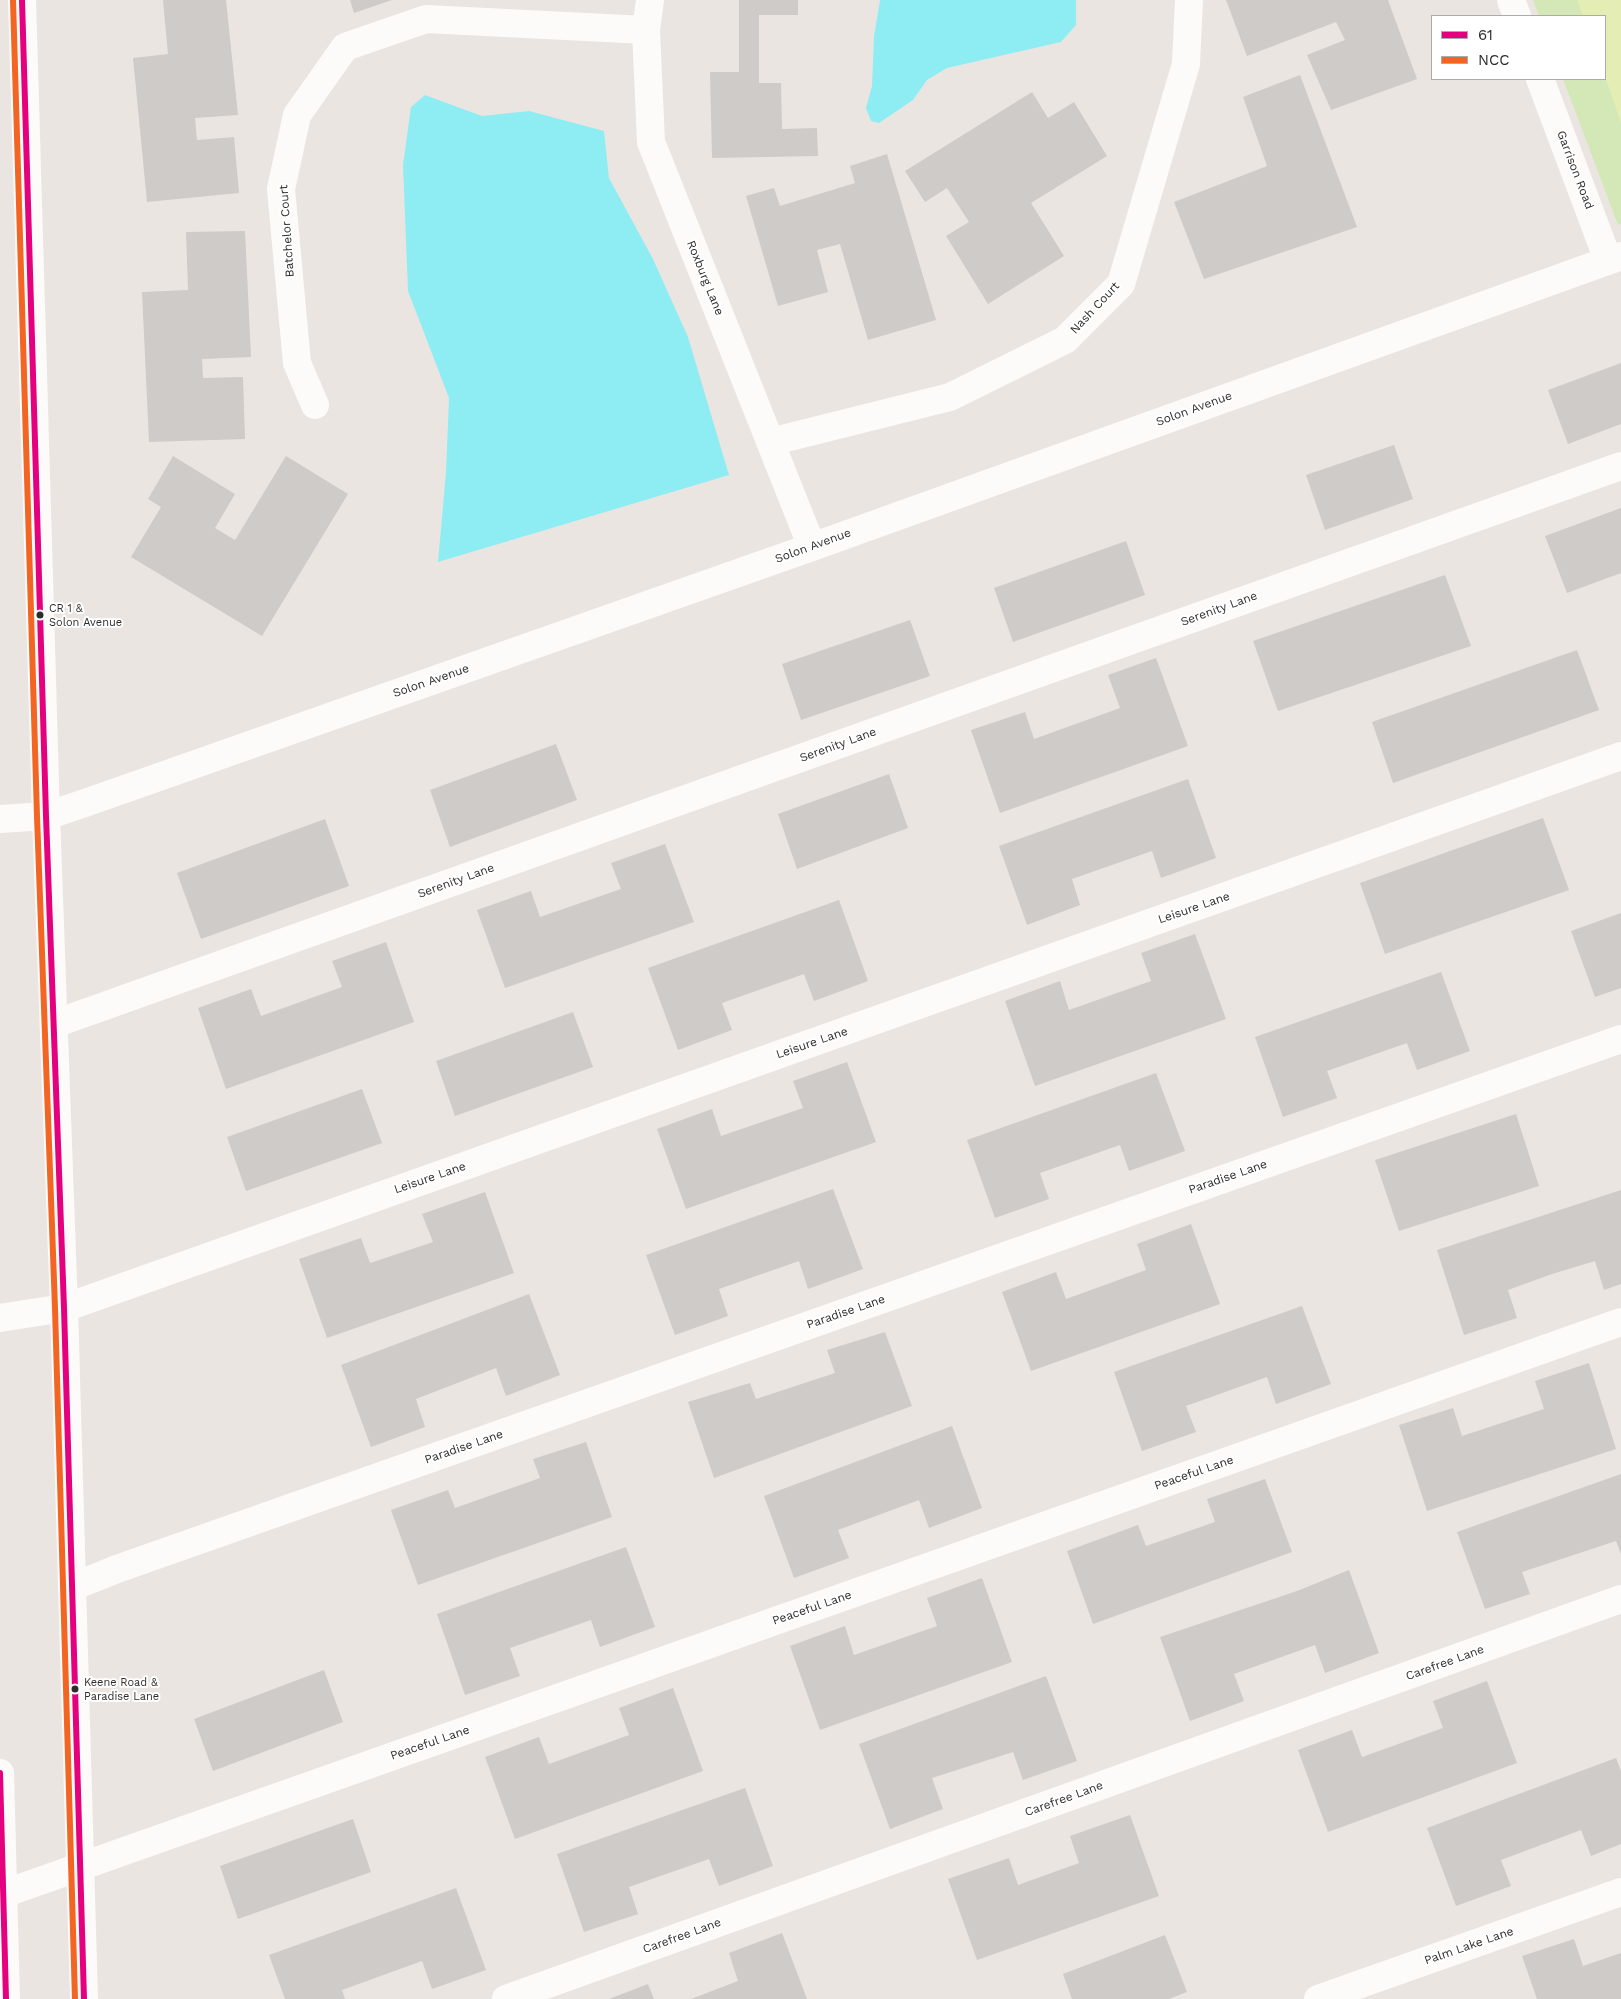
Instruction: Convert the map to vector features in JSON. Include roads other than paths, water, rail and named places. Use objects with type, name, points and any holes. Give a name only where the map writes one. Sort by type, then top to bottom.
[{"type":"street","points":[[22,0],[84,1999]]},
{"type":"street","name":"Roxburg Lane","points":[[650,0],[646,30],[651,142],[812,547]]},
{"type":"street","name":"Nash Court","points":[[770,442],[950,397],[1065,340],[1121,284],[1186,64],[1189,0]]},
{"type":"street","points":[[1511,0],[1517,15]]},
{"type":"street","name":"Batchelor Court","points":[[315,405],[297,363],[281,189],[297,115],[345,48],[426,19],[646,30]]},
{"type":"street","name":"Garrison Road","points":[[1540,80],[1615,258]]},
{"type":"street","name":"Solon Avenue","points":[[0,819],[46,816],[812,547],[1615,258]]},
{"type":"street","name":"Serenity Lane","points":[[54,1024],[1621,466]]},
{"type":"street","name":"Leisure Lane","points":[[0,1318],[64,1308],[1621,756]]},
{"type":"street","name":"Paradise Lane","points":[[72,1587],[117,1569],[1621,1039]]},
{"type":"street","name":"Peaceful Lane","points":[[4,1894],[1621,1322]]},
{"type":"street","name":"Carefree Lane","points":[[506,1999],[1621,1599]]},
{"type":"street","points":[[0,1773],[6,1999]]},
{"type":"street","name":"Palm Lake Lane","points":[[1318,1999],[1621,1892]]},
{"type":"water","points":[[880,0],[1076,0],[1076,25],[1061,42],[947,68],[927,80],[913,100],[879,123],[871,121],[866,108],[872,86],[874,36]]},
{"type":"water","points":[[425,95],[482,116],[529,111],[604,131],[609,178],[653,259],[688,337],[729,475],[438,562],[446,472],[449,398],[408,291],[403,165],[411,107]]},
{"type":"place","name":"CR 1 & Solon Avenue","points":[[40,615]]},
{"type":"place","name":"Keene Road & Paradise Lane","points":[[75,1689]]}]
